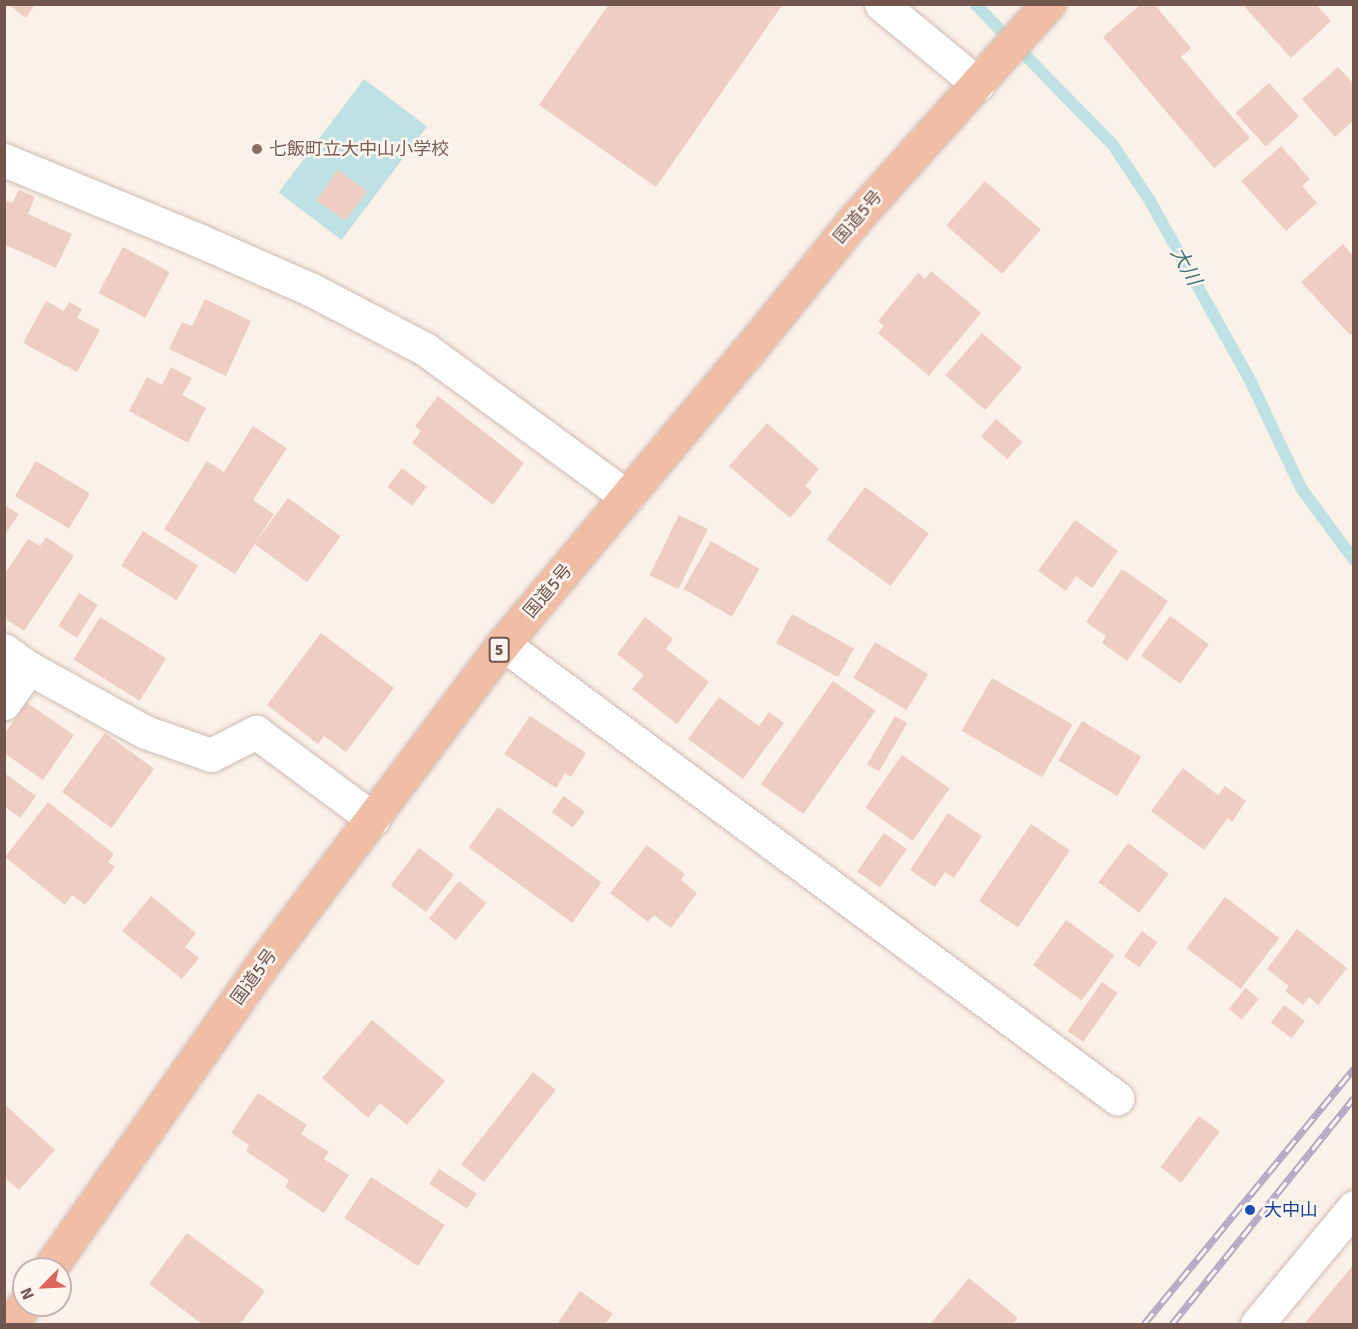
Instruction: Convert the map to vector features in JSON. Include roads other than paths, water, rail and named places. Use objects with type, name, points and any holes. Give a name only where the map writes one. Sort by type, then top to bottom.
[{"type":"highway","name":"国道5号","points":[[57,1257],[261,966],[503,644],[627,498],[856,218],[1040,14]]},
{"type":"street","points":[[881,4],[985,75]]},
{"type":"street","points":[[4,160],[312,290],[425,350],[627,498]]},
{"type":"street","points":[[503,644],[1117,1098]]},
{"type":"street","points":[[4,703],[17,659],[145,732],[211,755],[256,732],[373,819]]},
{"type":"street","points":[[1257,1324],[1353,1207]]},
{"type":"water","points":[[364,79],[427,127],[342,240],[279,192]]},
{"type":"waterway","name":"大川","points":[[975,4],[1113,145],[1150,201],[1249,378],[1301,488],[1354,560]]},
{"type":"railway","points":[[1144,1324],[1354,1068]]},
{"type":"railway","points":[[1172,1324],[1354,1098]]},
{"type":"place","name":"七飯町立大中山小学校","points":[[257,149]]},
{"type":"place","name":"大中山","points":[[1250,1210]]}]
